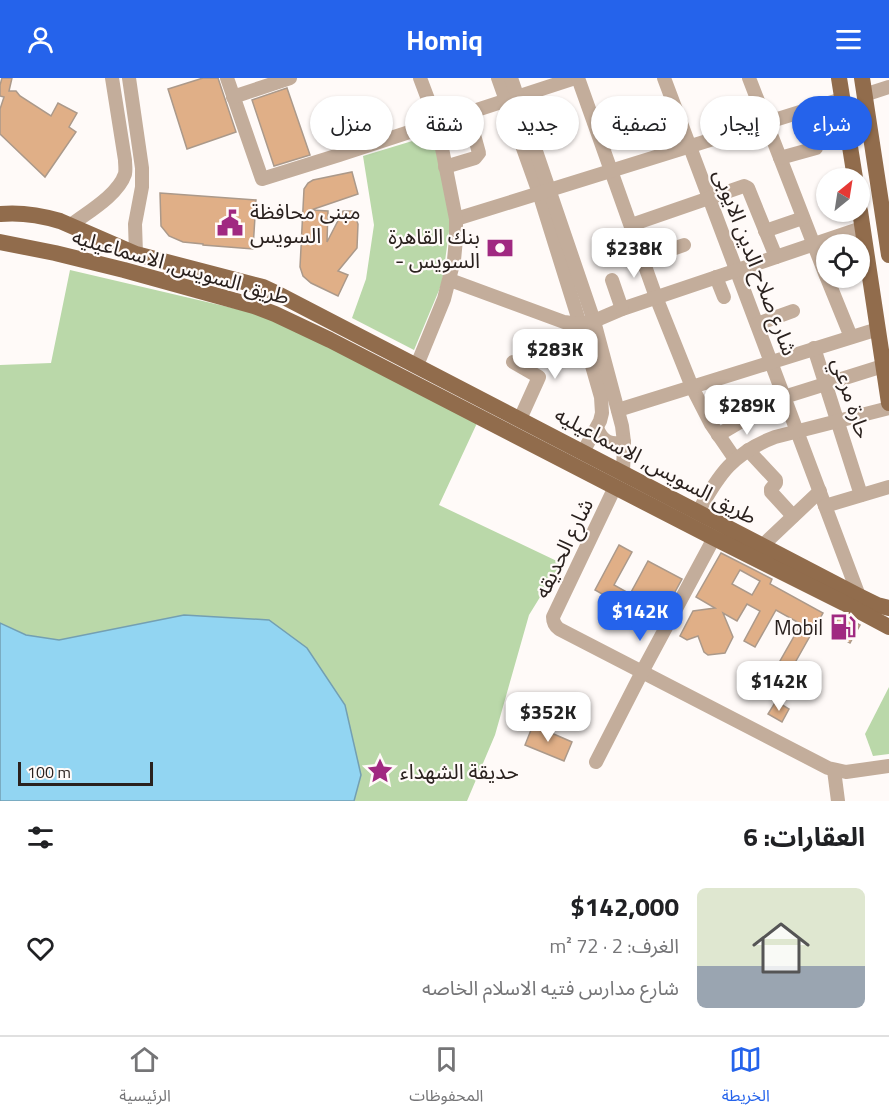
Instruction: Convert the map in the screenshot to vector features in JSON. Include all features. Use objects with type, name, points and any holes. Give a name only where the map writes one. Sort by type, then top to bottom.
[{"type":"main road","points":[[839,78],[842,96]]},
{"type":"main road","points":[[863,86],[886,212],[889,255]]},
{"type":"main road","points":[[850,150],[853,168]]},
{"type":"main road","name":"طريق السويس, الاسماعيليه","points":[[0,214],[38,215],[60,221],[136,254],[258,286],[283,296],[583,452],[619,480],[714,538],[886,616]]},
{"type":"main road","points":[[861,222],[889,406]]},
{"type":"main road","name":"طريق السويس, الاسماعيليه","points":[[0,242],[112,267],[254,306],[275,314],[619,480],[698,512],[877,605],[886,616]]},
{"type":"main road","points":[[254,306],[259,299],[258,286]]},
{"type":"main road","points":[[275,314],[275,305],[283,296]]},
{"type":"street","points":[[71,225],[118,188],[125,173],[112,78]]},
{"type":"street","points":[[129,78],[143,175],[135,224],[136,254]]},
{"type":"street","points":[[227,78],[262,178],[405,133]]},
{"type":"street","points":[[233,97],[291,78]]},
{"type":"street","points":[[420,78],[426,96]]},
{"type":"street","points":[[498,78],[510,96]]},
{"type":"street","points":[[511,78],[512,96]]},
{"type":"street","points":[[521,96],[577,78],[656,297],[692,387],[718,435],[735,459]]},
{"type":"street","name":"شارع صلاح الدين الايوبى","points":[[664,78],[859,596]]},
{"type":"street","points":[[749,78],[756,96]]},
{"type":"street","points":[[863,86],[889,87]]},
{"type":"street","points":[[456,219],[700,143]]},
{"type":"street","points":[[417,365],[444,299],[454,260],[456,219],[442,150]]},
{"type":"street","points":[[445,167],[475,158],[479,153],[478,150]]},
{"type":"street","points":[[530,150],[618,410],[624,442],[619,480]]},
{"type":"street","points":[[777,150],[816,249]]},
{"type":"street","points":[[780,158],[809,150]]},
{"type":"street","points":[[125,173],[143,175]]},
{"type":"street","points":[[631,225],[742,186],[746,187],[776,257]]},
{"type":"street","points":[[765,231],[803,218]]},
{"type":"street","points":[[450,280],[564,322],[587,322],[862,228]]},
{"type":"street","points":[[643,259],[684,245]]},
{"type":"street","points":[[716,277],[724,297]]},
{"type":"street","points":[[612,280],[622,309]]},
{"type":"street","points":[[831,288],[851,337]]},
{"type":"street","points":[[757,324],[793,311]]},
{"type":"street","points":[[583,452],[597,428],[602,413],[587,322]]},
{"type":"street","points":[[618,410],[878,329]]},
{"type":"street","name":"حارة مرعي","points":[[814,348],[861,495]]},
{"type":"street","points":[[513,362],[539,376],[520,419]]},
{"type":"street","points":[[784,397],[883,366]]},
{"type":"street","points":[[698,512],[718,478],[735,459],[748,450],[775,437],[889,406]]},
{"type":"street","points":[[718,435],[764,412]]},
{"type":"street","points":[[597,428],[604,440],[617,444],[624,442]]},
{"type":"street","points":[[748,450],[776,480],[771,492],[792,516]]},
{"type":"street","name":"شارع الحديقه","points":[[619,480],[553,617],[553,622],[559,629],[642,672]]},
{"type":"street","points":[[825,506],[889,487]]},
{"type":"street","points":[[762,546],[820,491]]},
{"type":"street","points":[[596,762],[714,538]]},
{"type":"street","points":[[642,672],[834,770],[853,772],[889,766]]},
{"type":"street","points":[[834,770],[838,801]]},
{"type":"green space","points":[[405,143],[405,150],[437,150],[451,217],[442,283],[414,350],[352,318],[366,279],[374,225],[363,156],[383,150],[393,150],[393,147]]},
{"type":"green space","points":[[70,270],[275,318],[478,421],[439,505],[561,563],[529,615],[495,735],[467,801],[0,801],[0,365],[51,363]]},
{"type":"green space","points":[[889,687],[889,754],[873,756],[865,734]]},
{"type":"water","points":[[184,615],[269,620],[307,648],[345,705],[361,775],[354,801],[0,801],[0,623],[26,635],[59,640]]},
{"type":"building","points":[[2,78],[12,78],[9,91],[16,91],[51,116],[58,103],[77,113],[69,127],[76,132],[45,177],[0,134],[0,109],[4,97],[0,96]]},
{"type":"building","points":[[203,78],[218,78],[236,132],[187,149],[168,89]]},
{"type":"building","points":[[287,88],[310,155],[274,166],[252,100]]},
{"type":"building","points":[[352,172],[358,194],[311,210],[328,211],[327,242],[343,211],[353,211],[358,224],[357,248],[338,271],[348,275],[338,296],[311,283],[303,276],[300,267],[304,189],[313,180]]},
{"type":"building","points":[[160,193],[256,200],[253,249],[183,242],[169,236],[161,226]]},
{"type":"building","points":[[619,545],[632,552],[614,585],[630,594],[648,561],[682,579],[657,625],[595,590]]},
{"type":"building","points":[[721,553],[772,579],[770,584],[823,613],[792,668],[780,661],[801,624],[776,610],[755,647],[744,641],[760,611],[747,604],[737,621],[723,613],[733,637],[725,653],[708,655],[704,652],[698,636],[687,640],[680,636],[693,611],[715,608],[696,597]],"holes":[[[740,570],[760,581],[752,595],[732,584]]]},
{"type":"building","points":[[841,614],[860,625],[850,643],[831,632]]},
{"type":"building","points":[[776,701],[789,709],[782,722],[768,714]]},
{"type":"building","points":[[533,725],[572,742],[564,761],[525,745]]},
{"type":"place","name":"مبنى محافظة السويس","points":[[230,223]]},
{"type":"place","name":"بنك القاهرة - السويس","points":[[500,248]]},
{"type":"place","name":"Mobil","points":[[843,627]]},
{"type":"place","name":"حديقة الشهداء","points":[[380,771]]}]
